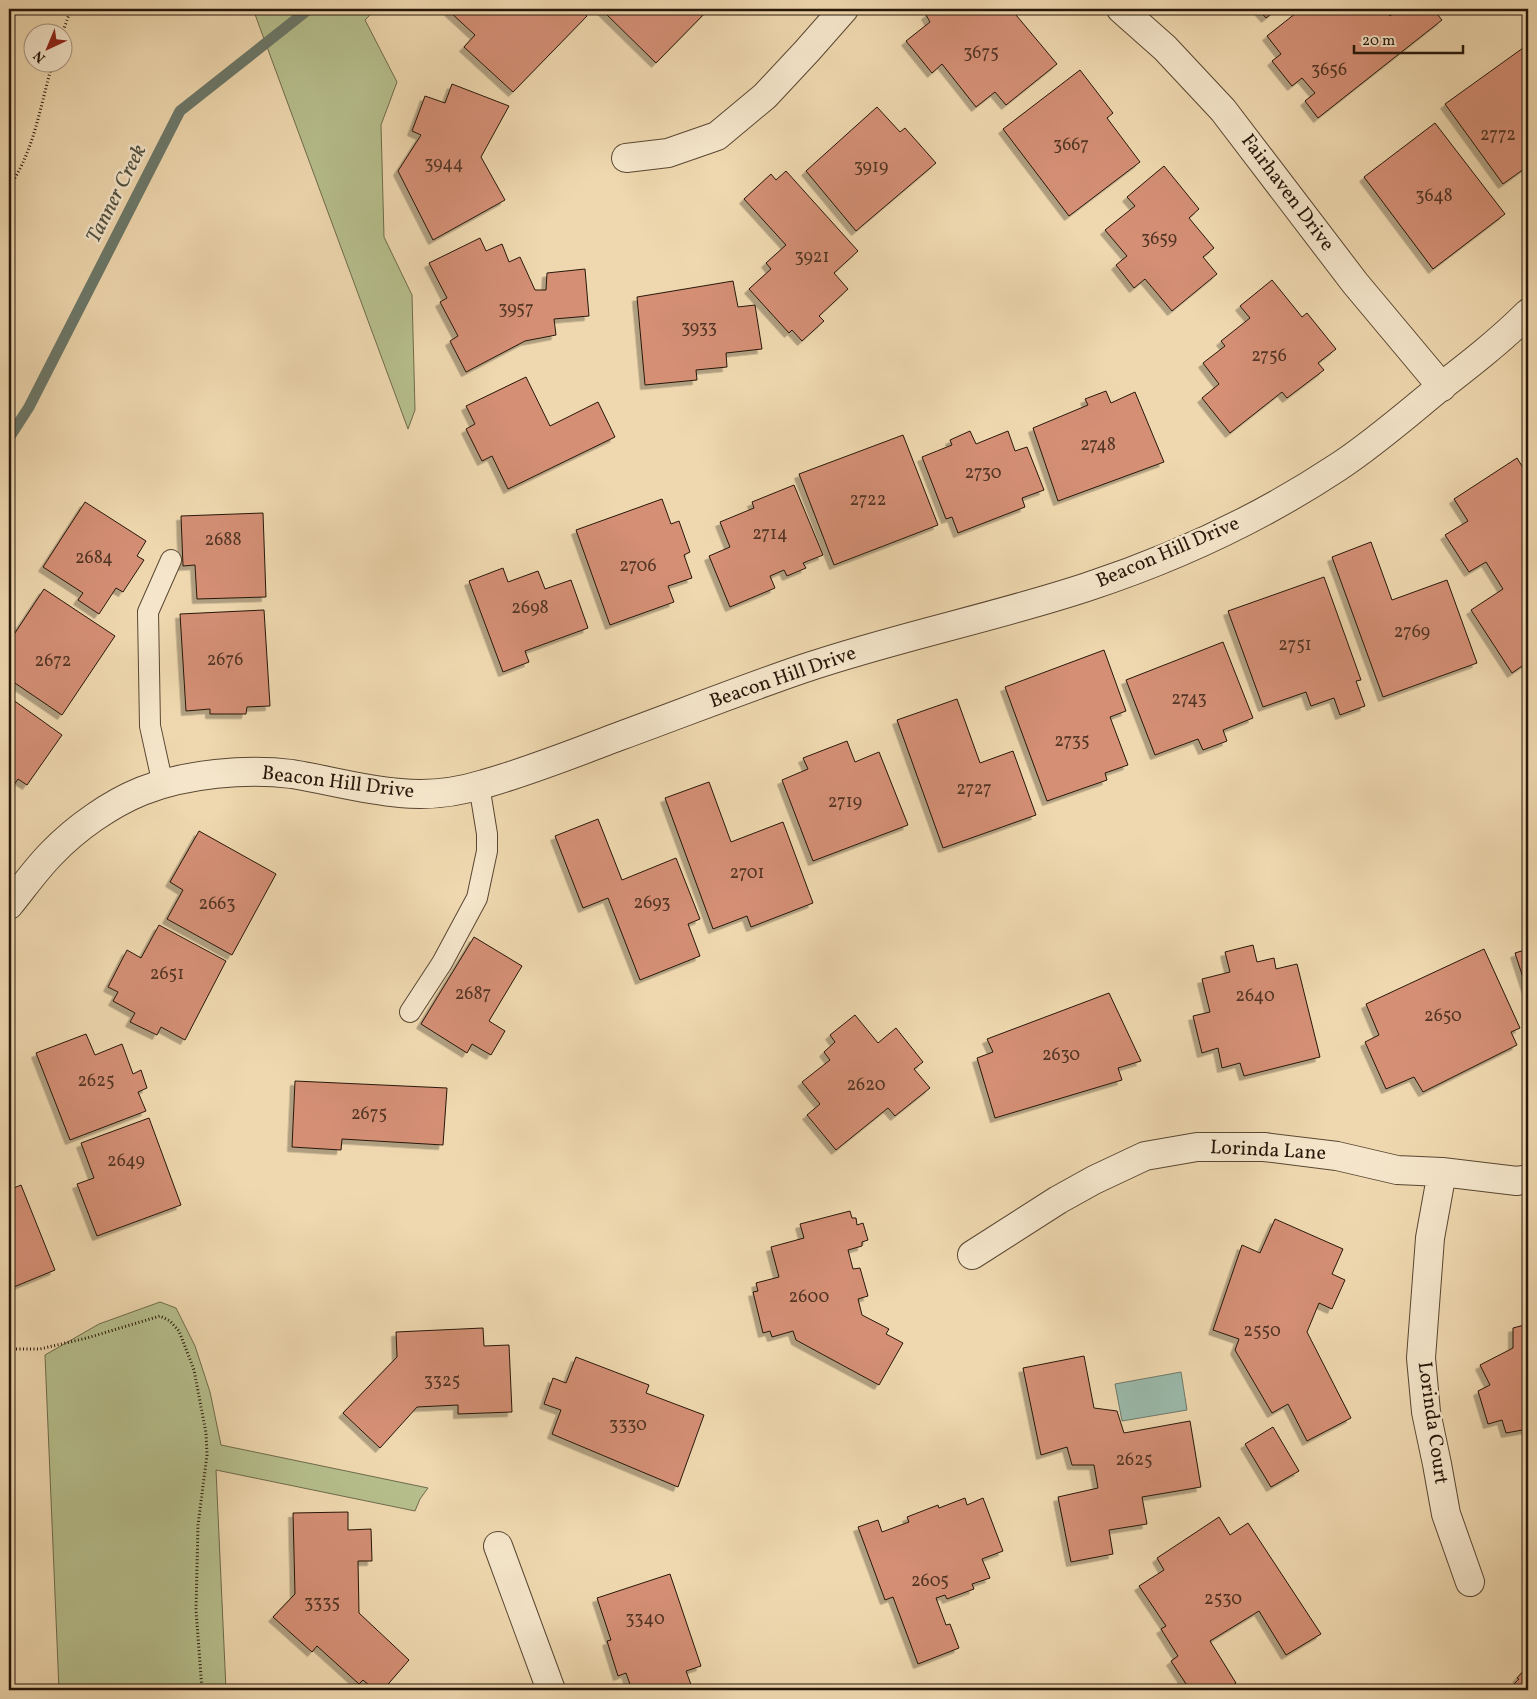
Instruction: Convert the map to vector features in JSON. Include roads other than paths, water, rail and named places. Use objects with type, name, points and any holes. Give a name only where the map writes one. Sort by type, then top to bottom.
[{"type":"street","points":[[626,158],[668,153],[717,136],[770,91],[844,9]]},
{"type":"street","name":"Fairhaven Drive","points":[[1121,9],[1165,48],[1223,110],[1355,283],[1442,387]]},
{"type":"street","name":"Beacon Hill Drive","points":[[9,905],[51,854],[70,837],[113,806],[141,792],[162,785],[200,777],[264,771],[401,793],[429,794],[456,791],[558,759],[805,668],[858,651],[1050,598],[1166,558],[1295,495],[1343,464],[1489,349],[1528,313]]},
{"type":"street","name":"Lorinda Lane","points":[[972,1255],[1094,1180],[1145,1156],[1198,1148],[1264,1147],[1337,1156],[1397,1170],[1442,1172],[1517,1181],[1528,1179]]},
{"type":"street","name":"Lorinda Court","points":[[1442,1172],[1430,1238],[1421,1358],[1426,1412],[1438,1464],[1446,1514],[1470,1582]]},
{"type":"street","points":[[498,1546],[551,1690]]},
{"type":"lane","points":[[162,785],[150,726],[148,612],[171,560]]},
{"type":"lane","points":[[410,1012],[442,963],[477,898],[487,851],[487,834],[479,785]]},
{"type":"waterway","name":"Tanner Creek","points":[[9,438],[29,407],[180,111],[309,9]]}]
